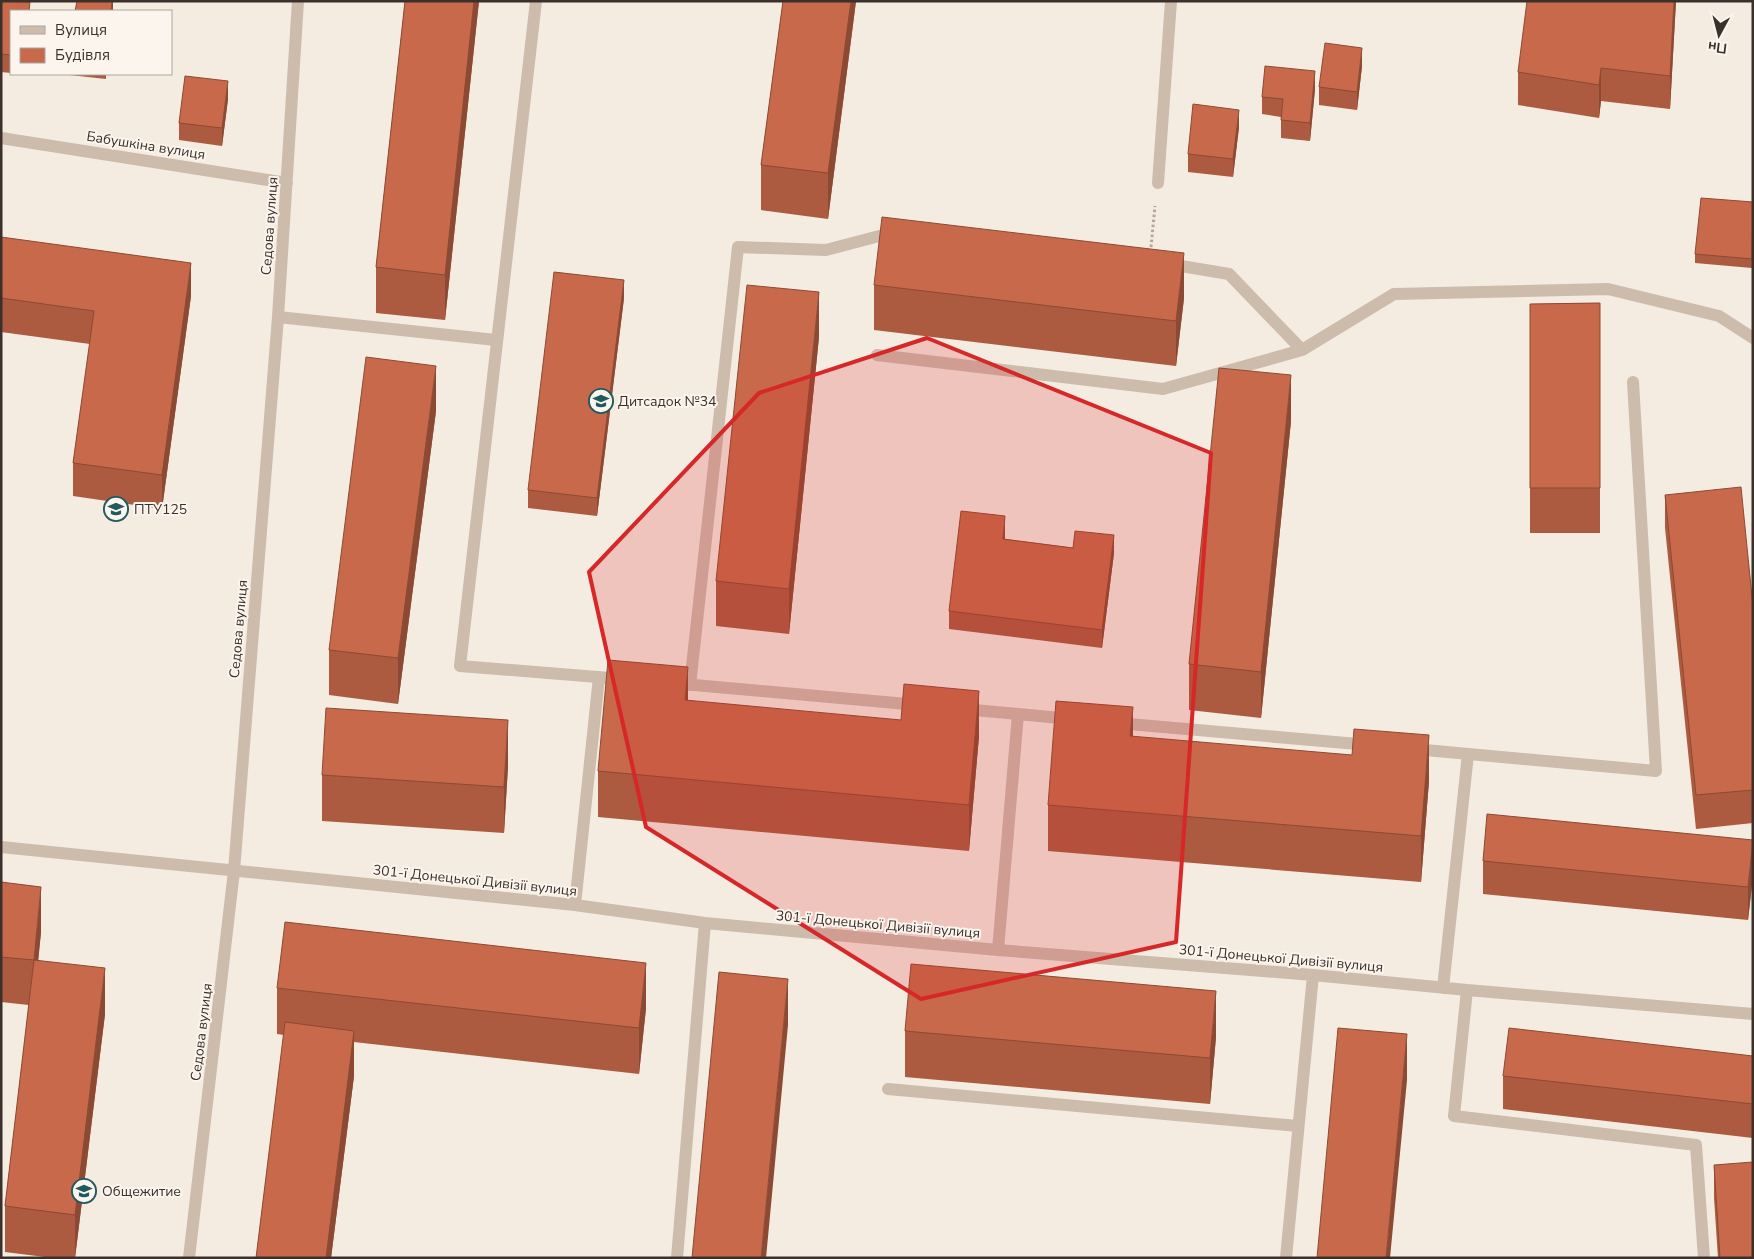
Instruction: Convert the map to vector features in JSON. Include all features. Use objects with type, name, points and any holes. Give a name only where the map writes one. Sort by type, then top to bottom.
[{"type":"street","name":"Седова вулиця","points":[[190,1258],[234,871],[278,317],[298,1]]},
{"type":"street","points":[[536,1],[460,666],[635,680]]},
{"type":"street","points":[[1158,183],[1171,1]]},
{"type":"street","name":"Бабушкіна вулиця","points":[[1,138],[287,182]]},
{"type":"street","points":[[690,685],[738,247],[826,250],[883,235],[903,237]]},
{"type":"street","points":[[1150,260],[1229,274],[1302,350]]},
{"type":"street","points":[[877,355],[1163,389],[1302,350],[1394,294],[1608,289],[1719,316],[1753,338]]},
{"type":"street","points":[[278,317],[496,340]]},
{"type":"street","points":[[1399,748],[1656,771],[1633,382]]},
{"type":"street","points":[[575,905],[599,677]]},
{"type":"street","points":[[663,682],[929,706]]},
{"type":"street","points":[[949,708],[1087,720]]},
{"type":"street","points":[[998,950],[1018,714]]},
{"type":"street","points":[[1106,722],[1380,746]]},
{"type":"street","points":[[1443,988],[1468,754]]},
{"type":"street","name":"301-ї Донецької Дивізії вулиця","points":[[1,847],[575,905],[705,923],[998,950],[1313,975],[1753,1014]]},
{"type":"street","points":[[677,1258],[705,923]]},
{"type":"street","points":[[1286,1258],[1313,975]]},
{"type":"street","points":[[1467,990],[1454,1116],[1696,1145],[1704,1258]]},
{"type":"street","points":[[888,1089],[1298,1126]]},
{"type":"path","points":[[1150,260],[1158,183]]},
{"type":"highlighted area","points":[[927,338],[1211,453],[1176,942],[921,999],[646,827],[589,572],[759,393]]},
{"type":"building","points":[[1,1],[30,2],[29,10],[10,10],[10,55],[1,54]]},
{"type":"building","points":[[77,1],[112,1],[111,10],[75,10]]},
{"type":"building","points":[[405,1],[474,1],[445,275],[376,267]]},
{"type":"building","points":[[783,1],[851,1],[828,173],[761,165]]},
{"type":"building","points":[[1527,1],[1674,1],[1670,76],[1601,68],[1599,85],[1518,72]]},
{"type":"building","points":[[1325,43],[1362,48],[1357,92],[1319,87]]},
{"type":"building","points":[[1265,66],[1315,71],[1310,123],[1281,120],[1283,99],[1262,97]]},
{"type":"building","points":[[185,76],[228,81],[222,128],[179,123]]},
{"type":"building","points":[[1193,104],[1239,110],[1233,159],[1188,154]]},
{"type":"building","points":[[1701,198],[1753,202],[1752,259],[1695,254]]},
{"type":"building","points":[[882,217],[1184,253],[1176,321],[874,285]]},
{"type":"building","points":[[1,237],[191,263],[162,475],[73,463],[94,311],[1,298]]},
{"type":"building","points":[[554,272],[624,280],[597,498],[528,490]]},
{"type":"building","points":[[747,285],[819,292],[789,589],[716,581]]},
{"type":"building","points":[[1600,303],[1600,488],[1530,488],[1530,304]]},
{"type":"building","points":[[366,357],[436,366],[398,658],[329,650]]},
{"type":"building","points":[[1219,368],[1291,375],[1261,672],[1189,664]]},
{"type":"building","points":[[1741,487],[1753,607],[1753,790],[1696,795],[1665,495]]},
{"type":"building","points":[[961,511],[1005,516],[1003,539],[1073,548],[1075,531],[1114,535],[1102,630],[949,611]]},
{"type":"building","points":[[608,660],[688,667],[685,700],[901,720],[904,684],[979,691],[969,805],[598,771]]},
{"type":"building","points":[[1056,701],[1133,707],[1130,736],[1352,755],[1354,729],[1429,735],[1421,836],[1048,805]]},
{"type":"building","points":[[326,708],[508,720],[504,787],[322,775]]},
{"type":"building","points":[[1487,814],[1753,840],[1748,887],[1483,861]]},
{"type":"building","points":[[1,882],[41,887],[34,960],[1,957]]},
{"type":"building","points":[[285,922],[646,963],[639,1028],[277,988]]},
{"type":"building","points":[[34,960],[105,968],[75,1215],[5,1206]]},
{"type":"building","points":[[911,964],[1216,991],[1210,1058],[905,1031]]},
{"type":"building","points":[[719,972],[788,979],[761,1258],[692,1258]]},
{"type":"building","points":[[285,1022],[354,1031],[326,1258],[256,1258]]},
{"type":"building","points":[[1338,1028],[1407,1034],[1386,1258],[1317,1258]]},
{"type":"building","points":[[1509,1028],[1753,1056],[1753,1104],[1503,1076]]},
{"type":"building","points":[[1753,1162],[1753,1258],[1720,1258],[1714,1165]]},
{"type":"place","name":"Дитсадок №34","points":[[601,401]]},
{"type":"place","name":"ПТУ125","points":[[116,509]]},
{"type":"place","name":"Общежитие","points":[[84,1191]]}]
